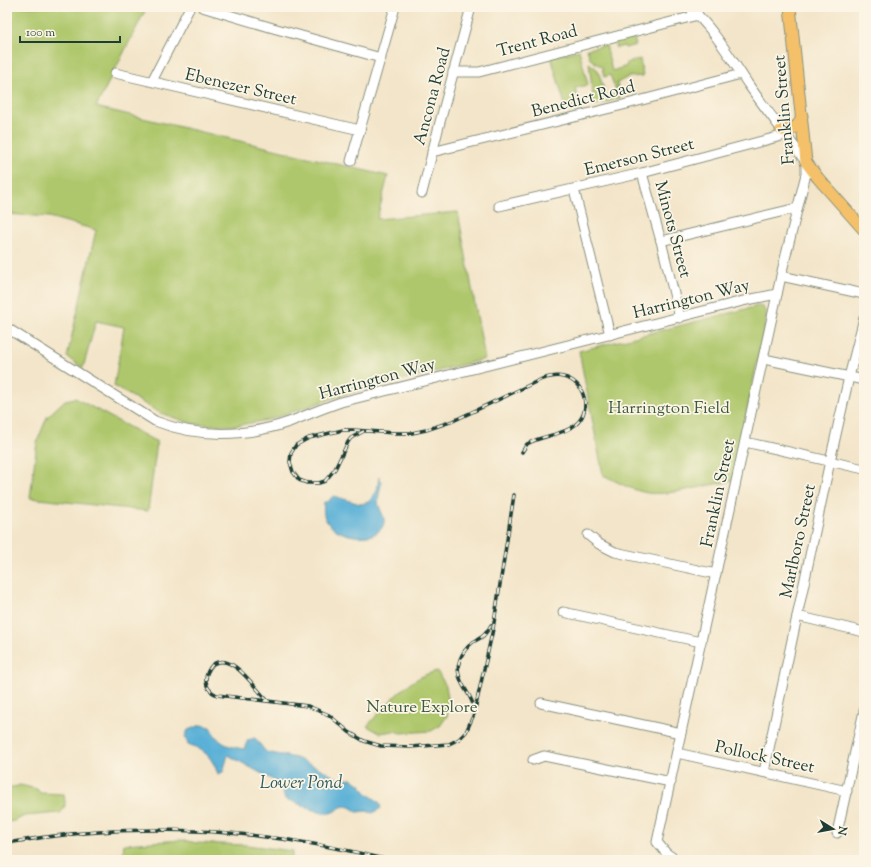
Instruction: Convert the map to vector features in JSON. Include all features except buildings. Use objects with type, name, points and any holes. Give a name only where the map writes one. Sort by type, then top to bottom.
[{"type":"main road","name":"Franklin Street","points":[[790,7],[806,162]]},
{"type":"main road","points":[[783,132],[794,129],[799,124],[802,116]]},
{"type":"main road","points":[[806,162],[864,230]]},
{"type":"street","points":[[152,81],[190,7]]},
{"type":"street","points":[[202,7],[381,58]]},
{"type":"street","points":[[351,161],[394,7]]},
{"type":"street","name":"Ancona Road","points":[[422,193],[471,7]]},
{"type":"street","points":[[689,7],[714,34],[741,74],[806,162]]},
{"type":"street","name":"Trent Road","points":[[453,72],[479,72],[698,15]]},
{"type":"street","name":"Ebenezer Street","points":[[115,73],[360,130]]},
{"type":"street","name":"Benedict Road","points":[[432,152],[741,74]]},
{"type":"street","name":"Emerson Street","points":[[499,206],[642,173],[783,132]]},
{"type":"street","name":"Franklin Street","points":[[676,860],[661,848],[657,842],[781,276],[806,174],[806,162]]},
{"type":"street","name":"Minots Street","points":[[642,173],[680,318]]},
{"type":"street","points":[[574,188],[610,335]]},
{"type":"street","points":[[661,241],[797,208]]},
{"type":"street","points":[[781,276],[864,294]]},
{"type":"street","name":"Harrington Way","points":[[7,328],[155,421],[188,430],[226,434],[266,429],[289,422],[341,402],[747,300],[777,294]]},
{"type":"street","name":"Marlboro Street","points":[[764,772],[830,461],[864,318]]},
{"type":"street","points":[[764,359],[864,380]]},
{"type":"street","points":[[745,442],[864,469]]},
{"type":"street","points":[[588,535],[599,544],[615,552],[716,574]]},
{"type":"street","points":[[563,612],[701,642]]},
{"type":"street","points":[[797,616],[864,632]]},
{"type":"street","points":[[541,703],[681,732]]},
{"type":"street","points":[[837,833],[864,711]]},
{"type":"street","name":"Pollock Street","points":[[677,753],[847,790]]},
{"type":"street","points":[[533,760],[544,756],[671,782]]},
{"type":"green space","points":[[7,7],[147,7],[96,107],[388,176],[377,219],[458,212],[485,359],[343,395],[268,420],[234,426],[193,424],[160,413],[114,386],[124,327],[96,321],[83,368],[67,357],[96,230],[49,217],[7,214]]},
{"type":"green space","points":[[633,36],[636,45],[625,48],[624,46],[616,48],[614,41]]},
{"type":"green space","points":[[606,45],[612,71],[627,66],[626,63],[640,59],[643,76],[628,77],[617,83],[620,98],[594,105],[589,63],[598,70],[606,97],[619,94],[617,93],[610,75],[604,77],[602,67],[590,59],[587,49]]},
{"type":"green space","points":[[579,50],[588,85],[575,88],[580,109],[567,112],[551,57]]},
{"type":"green space","name":"Harrington Field","points":[[758,306],[763,307],[767,316],[732,481],[674,492],[652,493],[633,489],[603,475],[579,351]]},
{"type":"green space","points":[[75,398],[157,442],[148,511],[30,498],[37,442],[47,417],[65,400]]},
{"type":"green space","name":"Nature Explore","points":[[437,671],[446,686],[449,704],[447,716],[440,726],[431,731],[401,733],[394,731],[380,733],[367,726],[390,701],[407,686],[426,674]]},
{"type":"green space","points":[[20,785],[37,789],[40,793],[64,794],[64,809],[60,813],[24,816],[15,821],[7,822],[7,787]]},
{"type":"green space","points":[[182,840],[197,843],[246,845],[293,851],[291,860],[122,860],[124,844]]},
{"type":"water","points":[[379,477],[380,481],[382,481],[378,502],[384,523],[378,532],[372,535],[356,536],[339,531],[328,523],[324,513],[324,502],[328,502],[334,496],[360,504],[366,503],[370,501],[377,491]]},
{"type":"water","name":"Lower Pond","points":[[201,725],[210,727],[220,741],[232,747],[244,749],[248,740],[255,738],[266,752],[296,758],[323,770],[336,778],[352,779],[361,785],[365,792],[379,802],[381,808],[373,813],[366,811],[357,812],[346,806],[329,813],[314,810],[285,799],[281,788],[275,781],[228,755],[223,772],[218,774],[207,755],[188,744],[185,737],[188,730]]},
{"type":"railway","points":[[364,431],[351,438],[335,469],[325,481],[319,483],[307,483],[299,480],[293,472],[290,462],[291,453],[296,445],[309,438],[343,430],[412,433],[453,421],[542,379],[558,376],[571,380],[577,384],[584,397],[585,405],[581,419],[565,431],[527,444],[522,452]]},
{"type":"railway","points":[[268,701],[243,673],[228,663],[221,662],[213,664],[207,673],[207,685],[209,689],[217,695],[308,706],[329,715],[349,732],[364,741],[381,746],[410,747],[449,744],[459,739],[466,732],[474,714],[493,629],[514,495]]},
{"type":"railway","points":[[474,709],[472,701],[459,675],[458,670],[460,660],[465,650],[473,642],[484,635],[491,625]]},
{"type":"railway","points":[[7,843],[104,831],[199,831],[247,834],[294,841],[341,849],[389,860]]}]
